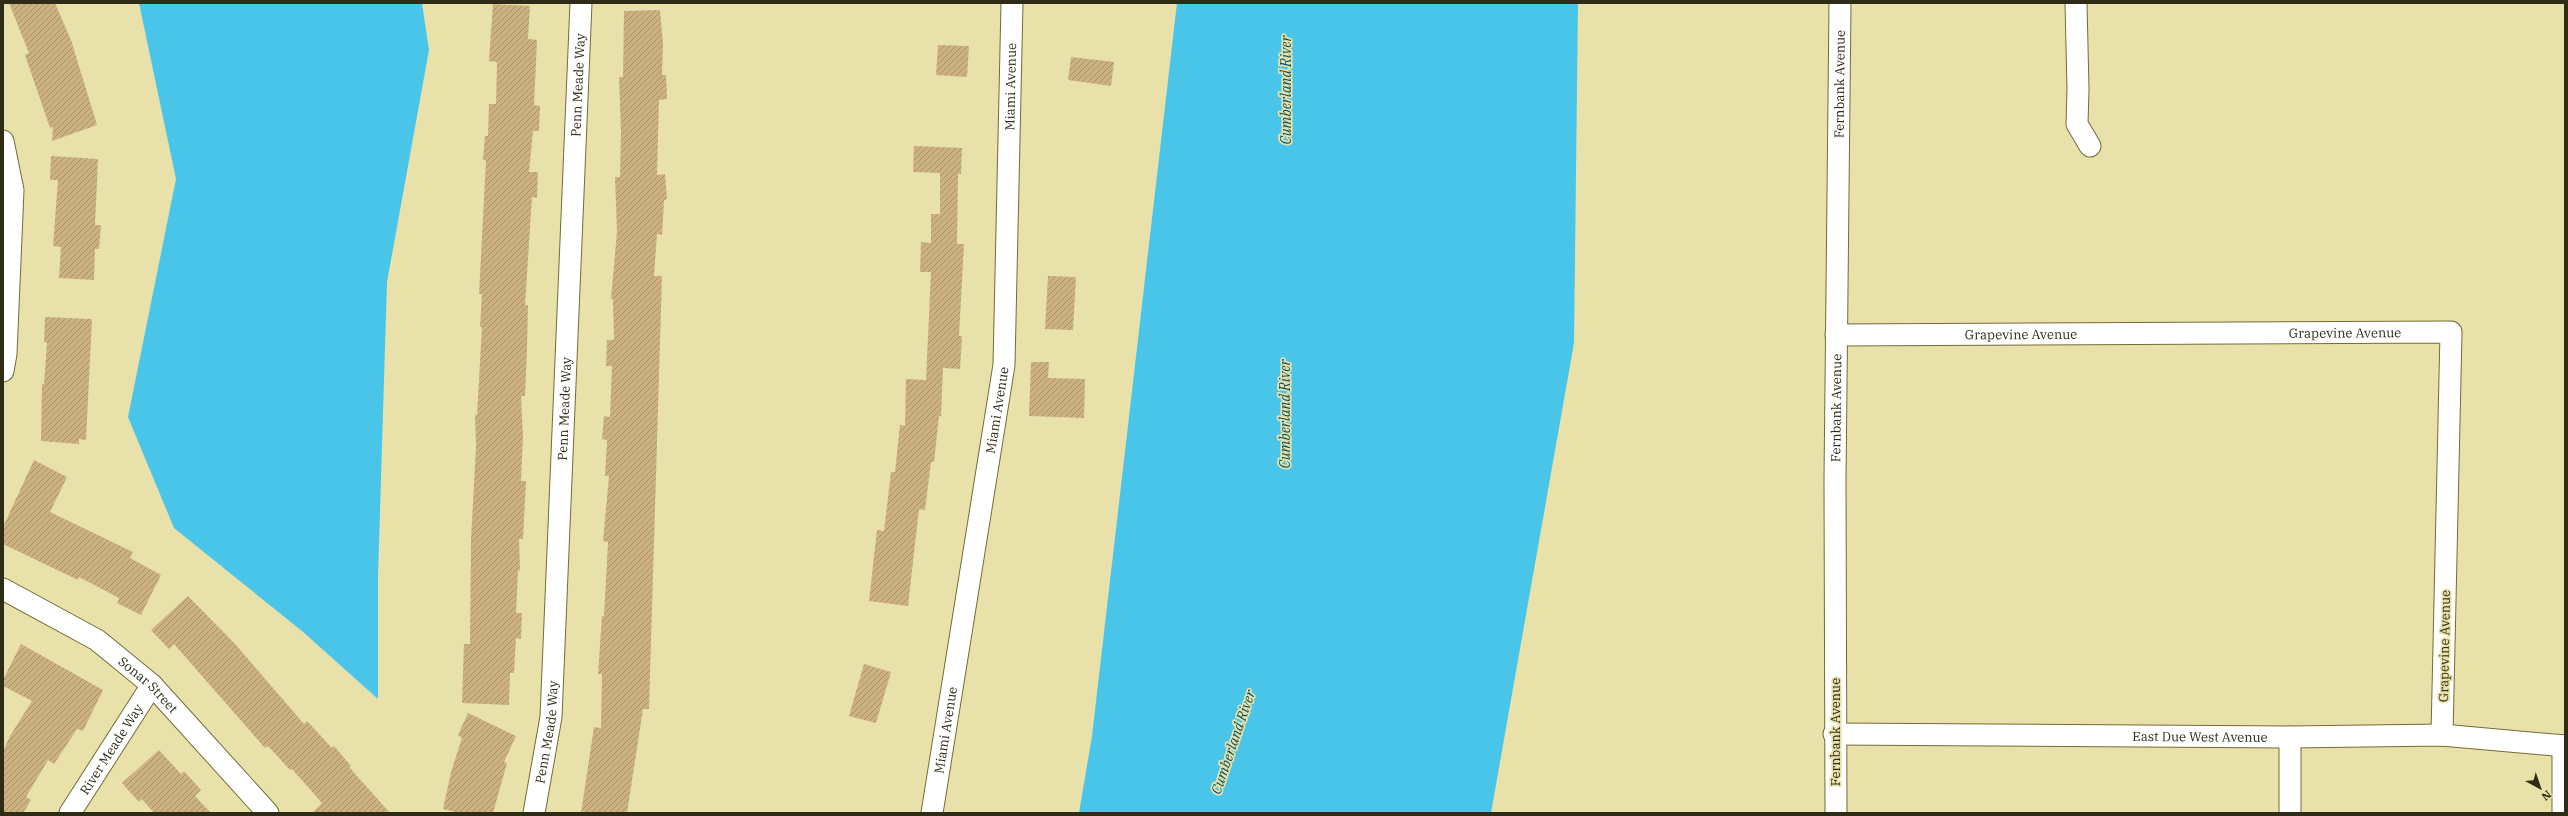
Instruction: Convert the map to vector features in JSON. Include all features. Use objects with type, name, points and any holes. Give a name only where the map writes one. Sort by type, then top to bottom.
[{"type":"street","name":"Penn Meade Way","points":[[534,813],[551,716],[581,3]]},
{"type":"street","name":"Miami Avenue","points":[[932,813],[1004,365],[1012,3]]},
{"type":"street","name":"Fernbank Avenue","points":[[1836,813],[1834,734],[1836,334],[1840,3]]},
{"type":"street","points":[[2076,3],[2078,89],[2077,124],[2090,146]]},
{"type":"street","points":[[3,141],[13,190],[6,354],[3,371]]},
{"type":"street","name":"Grapevine Avenue","points":[[1836,334],[2451,332],[2442,735]]},
{"type":"street","name":"Sonar Street","points":[[3,589],[97,640],[152,685],[268,813]]},
{"type":"street","name":"River Meade Way","points":[[70,813],[152,685]]},
{"type":"street","name":"East Due West Avenue","points":[[1834,734],[2290,737],[2442,735],[2564,746]]},
{"type":"street","points":[[2290,737],[2290,813]]},
{"type":"street","points":[[2563,813],[2564,746]]},
{"type":"water","points":[[139,3],[422,3],[429,50],[387,282],[378,577],[378,699],[302,631],[174,528],[128,417],[176,179]]},
{"type":"water","name":"Cumberland River","points":[[1177,3],[1578,3],[1574,343],[1491,813],[1079,813],[1092,736]]},
{"type":"building","points":[[9,3],[55,3],[71,40],[97,125],[52,141],[53,127],[50,128],[25,55],[29,53]]},
{"type":"building","points":[[493,4],[530,6],[528,39],[537,40],[534,105],[540,106],[539,131],[533,131],[529,172],[538,172],[537,198],[532,197],[525,305],[528,305],[525,396],[521,396],[523,437],[521,481],[526,481],[523,539],[519,539],[520,570],[518,571],[516,613],[522,613],[521,639],[516,638],[514,673],[510,673],[509,705],[462,703],[464,644],[470,644],[471,540],[476,446],[475,415],[477,415],[482,327],[480,327],[482,294],[479,294],[486,160],[483,160],[485,136],[488,136],[489,104],[496,104],[497,62],[489,61]]},
{"type":"building","points":[[660,10],[663,44],[662,75],[666,75],[667,99],[659,100],[657,175],[665,174],[667,199],[664,200],[662,235],[657,234],[654,276],[662,276],[649,709],[643,709],[627,813],[581,813],[594,727],[601,728],[602,674],[598,674],[602,616],[604,616],[608,542],[603,541],[609,476],[605,476],[607,440],[602,439],[604,416],[610,417],[612,366],[606,366],[607,340],[614,340],[613,299],[611,299],[617,232],[615,177],[620,177],[621,132],[619,77],[623,77],[624,11]]},
{"type":"building","points":[[938,45],[969,46],[967,77],[936,75]]},
{"type":"building","points":[[1071,57],[1114,62],[1111,86],[1068,80]]},
{"type":"building","points":[[914,146],[962,148],[961,174],[958,174],[957,244],[964,244],[959,336],[962,336],[960,369],[943,368],[941,416],[939,416],[934,462],[931,462],[925,510],[919,509],[908,606],[869,601],[877,530],[884,531],[891,472],[895,472],[900,425],[905,426],[906,379],[926,380],[931,272],[920,272],[921,242],[931,243],[931,214],[940,214],[940,173],[913,172]]},
{"type":"building","points":[[51,156],[98,159],[95,225],[101,225],[99,249],[95,249],[94,280],[59,278],[61,247],[53,246],[58,180],[50,180]]},
{"type":"building","points":[[1048,276],[1076,277],[1073,330],[1045,329]]},
{"type":"building","points":[[45,317],[92,319],[86,440],[79,439],[79,444],[41,441],[42,384],[44,384],[47,343],[44,342]]},
{"type":"building","points":[[1031,362],[1049,362],[1048,378],[1085,379],[1084,418],[1029,416]]},
{"type":"building","points":[[34,460],[67,477],[50,512],[133,552],[130,558],[161,575],[141,615],[117,603],[119,598],[79,577],[78,580],[3,544],[3,527]]},
{"type":"building","points":[[188,596],[236,645],[304,724],[307,721],[332,748],[334,746],[351,766],[349,767],[390,813],[312,813],[322,803],[292,769],[290,770],[268,746],[265,748],[174,644],[169,649],[151,630]]},
{"type":"building","points":[[21,644],[103,690],[83,731],[77,729],[54,764],[48,760],[26,797],[31,800],[23,813],[3,813],[3,751],[10,736],[32,701],[3,686],[3,680]]},
{"type":"building","points":[[864,664],[891,672],[876,723],[849,716]]},
{"type":"building","points":[[468,713],[516,736],[504,762],[507,763],[493,813],[460,813],[443,809],[451,772],[462,738],[458,735]]},
{"type":"building","points":[[159,750],[181,774],[184,771],[201,790],[195,796],[211,813],[154,813],[142,799],[139,802],[122,783]]}]
